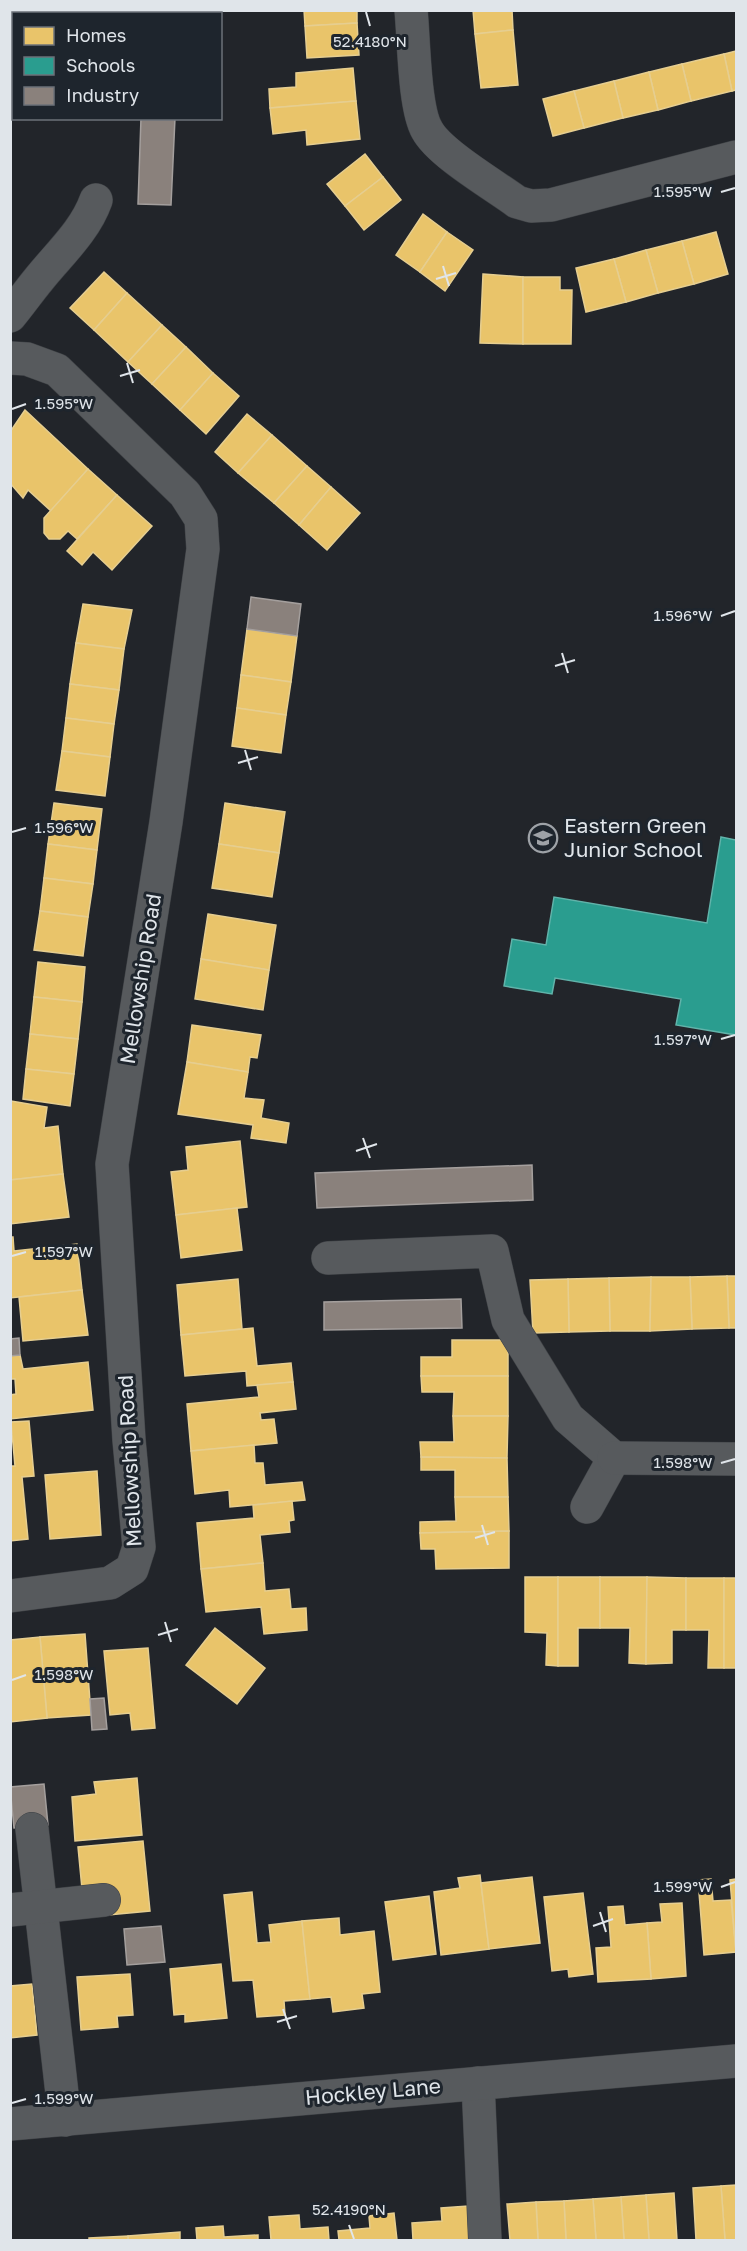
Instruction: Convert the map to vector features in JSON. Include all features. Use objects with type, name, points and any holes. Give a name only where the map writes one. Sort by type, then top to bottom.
[{"type":"street","points":[[411,10],[420,111],[426,129],[437,144],[517,202],[531,206],[551,205],[736,157]]},
{"type":"street","points":[[10,316],[72,240],[92,213],[96,200]]},
{"type":"street","name":"Mellowship Road","points":[[10,358],[27,359],[57,370],[185,494],[201,519],[203,549],[166,822],[112,1164],[129,1440],[139,1547],[132,1569],[110,1583],[10,1596]]},
{"type":"street","points":[[328,1258],[492,1251],[508,1320],[568,1418],[614,1458],[736,1460]]},
{"type":"street","points":[[587,1507],[614,1458]]},
{"type":"street","points":[[32,1829],[25,1908],[65,2120]]},
{"type":"street","points":[[25,1908],[104,1900]]},
{"type":"street","name":"Hockley Lane","points":[[10,2124],[736,2061]]},
{"type":"street","points":[[478,2083],[485,2241]]},
{"type":"building: Homes","points":[[304,10],[357,10],[357,23],[305,26]]},
{"type":"building: Homes","points":[[473,10],[512,10],[513,30],[475,34]]},
{"type":"building: Homes","points":[[357,23],[359,55],[307,58],[305,26]]},
{"type":"building: Homes","points":[[513,30],[518,85],[481,88],[475,34]]},
{"type":"building: Homes","points":[[736,51],[736,90],[732,91],[724,54]]},
{"type":"building: Homes","points":[[724,54],[732,91],[691,101],[682,64]]},
{"type":"building: Homes","points":[[682,64],[691,101],[658,110],[649,72]]},
{"type":"building: Homes","points":[[353,68],[356,101],[270,108],[269,89],[296,87],[296,73]]},
{"type":"building: Homes","points":[[649,72],[658,110],[623,118],[614,81]]},
{"type":"building: Homes","points":[[614,81],[623,118],[584,128],[574,91]]},
{"type":"building: Homes","points":[[574,91],[584,128],[553,136],[543,99]]},
{"type":"building: Homes","points":[[356,101],[360,139],[307,145],[306,130],[273,134],[270,108]]},
{"type":"building: Homes","points":[[365,154],[383,177],[345,206],[327,184]]},
{"type":"building: Homes","points":[[383,177],[401,200],[364,230],[345,206]]},
{"type":"building: Homes","points":[[423,214],[447,232],[420,272],[396,255]]},
{"type":"building: Homes","points":[[447,232],[473,250],[445,291],[420,272]]},
{"type":"building: Homes","points":[[716,232],[728,274],[694,284],[682,241]]},
{"type":"building: Homes","points":[[682,241],[694,284],[658,293],[646,250]]},
{"type":"building: Homes","points":[[646,250],[658,293],[626,302],[614,259]]},
{"type":"building: Homes","points":[[614,259],[626,302],[586,312],[576,268]]},
{"type":"building: Homes","points":[[104,272],[127,293],[94,330],[70,308]]},
{"type":"building: Homes","points":[[483,274],[523,277],[523,344],[480,343]]},
{"type":"building: Homes","points":[[523,277],[560,277],[560,290],[572,290],[571,344],[523,344]]},
{"type":"building: Homes","points":[[127,293],[162,325],[128,362],[94,330]]},
{"type":"building: Homes","points":[[162,325],[186,347],[152,384],[128,362]]},
{"type":"building: Homes","points":[[186,347],[213,373],[180,410],[152,384]]},
{"type":"building: Homes","points":[[213,373],[239,396],[206,434],[180,410]]},
{"type":"building: Homes","points":[[25,410],[88,469],[51,511],[28,490],[23,498],[10,483],[10,432]]},
{"type":"building: Homes","points":[[247,414],[272,435],[238,473],[215,452]]},
{"type":"building: Homes","points":[[272,435],[307,466],[274,503],[238,473]]},
{"type":"building: Homes","points":[[307,466],[331,487],[299,525],[274,503]]},
{"type":"building: Homes","points":[[88,469],[117,495],[77,539],[68,531],[60,539],[49,539],[44,533],[44,518]]},
{"type":"building: Homes","points":[[331,487],[360,513],[327,550],[299,525]]},
{"type":"building: Homes","points":[[117,495],[152,526],[112,570],[93,552],[82,565],[67,551]]},
{"type":"building: Homes","points":[[83,604],[132,610],[124,649],[76,643]]},
{"type":"building: Homes","points":[[247,629],[297,636],[291,682],[241,675]]},
{"type":"building: Homes","points":[[76,643],[124,649],[119,690],[70,684]]},
{"type":"building: Homes","points":[[241,675],[291,682],[286,715],[237,708]]},
{"type":"building: Homes","points":[[70,684],[119,690],[114,724],[66,718]]},
{"type":"building: Homes","points":[[237,708],[286,715],[281,753],[232,746]]},
{"type":"building: Homes","points":[[66,718],[114,724],[110,757],[62,751]]},
{"type":"building: Homes","points":[[62,751],[110,757],[105,796],[56,790]]},
{"type":"building: Homes","points":[[54,803],[102,809],[97,850],[48,844]]},
{"type":"building: Homes","points":[[225,803],[285,812],[279,853],[219,844]]},
{"type":"building: Homes","points":[[48,844],[97,850],[93,884],[44,878]]},
{"type":"building: Homes","points":[[219,844],[279,853],[272,897],[212,888]]},
{"type":"building: Homes","points":[[44,878],[93,884],[88,917],[40,911]]},
{"type":"building: Homes","points":[[40,911],[88,917],[83,956],[34,950]]},
{"type":"building: Homes","points":[[208,914],[276,925],[269,970],[201,959]]},
{"type":"building: Homes","points":[[201,959],[269,970],[263,1010],[195,999]]},
{"type":"building: Homes","points":[[38,962],[85,967],[82,1002],[34,997]]},
{"type":"building: Homes","points":[[34,997],[82,1002],[78,1039],[30,1034]]},
{"type":"building: Homes","points":[[192,1025],[261,1035],[257,1058],[250,1057],[248,1072],[187,1062]]},
{"type":"building: Homes","points":[[30,1034],[78,1039],[74,1074],[26,1069]]},
{"type":"building: Homes","points":[[187,1062],[248,1072],[244,1098],[264,1100],[261,1118],[289,1123],[286,1143],[251,1138],[253,1125],[178,1114]]},
{"type":"building: Homes","points":[[26,1069],[74,1074],[70,1106],[23,1099]]},
{"type":"building: Homes","points":[[11,1101],[47,1107],[44,1128],[58,1126],[63,1174],[10,1180]]},
{"type":"building: Homes","points":[[240,1141],[247,1207],[176,1215],[171,1172],[188,1170],[186,1147]]},
{"type":"building: Homes","points":[[63,1174],[69,1217],[10,1224],[10,1180]]},
{"type":"building: Homes","points":[[237,1208],[242,1250],[181,1258],[176,1215]]},
{"type":"building: Homes","points":[[10,1237],[13,1237],[14,1251],[77,1244],[82,1290],[10,1298]]},
{"type":"building: Homes","points":[[727,1276],[736,1276],[736,1328],[729,1328]]},
{"type":"building: Homes","points":[[727,1276],[729,1328],[692,1329],[690,1277]]},
{"type":"building: Homes","points":[[651,1277],[650,1331],[610,1331],[609,1278]]},
{"type":"building: Homes","points":[[651,1277],[690,1277],[692,1329],[650,1331]]},
{"type":"building: Homes","points":[[609,1278],[610,1331],[569,1332],[568,1279]]},
{"type":"building: Homes","points":[[238,1279],[242,1329],[181,1335],[177,1285]]},
{"type":"building: Homes","points":[[568,1279],[569,1332],[533,1333],[530,1280]]},
{"type":"building: Homes","points":[[82,1290],[88,1335],[23,1341],[19,1297]]},
{"type":"building: Homes","points":[[253,1328],[257,1366],[291,1363],[293,1382],[247,1386],[246,1371],[185,1376],[181,1335]]},
{"type":"building: Homes","points":[[452,1340],[508,1340],[508,1376],[421,1376],[421,1357],[452,1357]]},
{"type":"building: Homes","points":[[20,1355],[23,1369],[88,1362],[93,1410],[10,1419],[10,1395],[16,1394],[15,1379],[10,1379],[10,1356]]},
{"type":"building: Homes","points":[[421,1376],[508,1376],[508,1416],[453,1416],[454,1392],[422,1392]]},
{"type":"building: Homes","points":[[293,1382],[296,1409],[260,1413],[261,1420],[274,1419],[277,1443],[191,1451],[187,1404],[259,1397],[257,1385]]},
{"type":"building: Homes","points":[[453,1416],[508,1416],[507,1458],[421,1457],[420,1442],[454,1442]]},
{"type":"building: Homes","points":[[29,1421],[34,1476],[22,1477],[28,1539],[10,1541],[10,1466],[15,1466],[11,1422]]},
{"type":"building: Homes","points":[[254,1445],[255,1463],[263,1463],[265,1485],[302,1482],[305,1500],[230,1507],[229,1490],[195,1494],[191,1451]]},
{"type":"building: Homes","points":[[421,1457],[507,1458],[508,1497],[455,1497],[455,1470],[421,1470]]},
{"type":"building: Homes","points":[[97,1471],[101,1535],[50,1539],[45,1475]]},
{"type":"building: Homes","points":[[455,1497],[508,1497],[509,1531],[420,1533],[420,1522],[456,1521]]},
{"type":"building: Homes","points":[[292,1501],[294,1520],[289,1521],[290,1532],[260,1535],[263,1563],[201,1569],[197,1523],[254,1518],[253,1505]]},
{"type":"building: Homes","points":[[509,1531],[509,1568],[436,1569],[435,1549],[421,1549],[420,1533]]},
{"type":"building: Homes","points":[[263,1563],[265,1591],[289,1589],[291,1609],[306,1608],[307,1630],[264,1634],[261,1607],[206,1612],[201,1569]]},
{"type":"building: Homes","points":[[525,1577],[558,1577],[558,1666],[546,1665],[547,1633],[525,1632]]},
{"type":"building: Homes","points":[[558,1577],[600,1577],[600,1628],[578,1628],[578,1666],[558,1666]]},
{"type":"building: Homes","points":[[600,1577],[647,1577],[646,1664],[629,1663],[630,1628],[600,1628]]},
{"type":"building: Homes","points":[[647,1577],[686,1578],[686,1630],[672,1630],[672,1663],[646,1664]]},
{"type":"building: Homes","points":[[686,1578],[724,1578],[724,1668],[708,1668],[709,1630],[686,1630]]},
{"type":"building: Homes","points":[[724,1578],[736,1578],[736,1668],[724,1668]]},
{"type":"building: Homes","points":[[215,1628],[265,1668],[237,1704],[186,1665]]},
{"type":"building: Homes","points":[[85,1634],[91,1715],[47,1718],[40,1637]]},
{"type":"building: Homes","points":[[40,1637],[47,1718],[10,1722],[10,1640]]},
{"type":"building: Homes","points":[[148,1648],[155,1728],[132,1730],[130,1713],[110,1715],[104,1651]]},
{"type":"building: Homes","points":[[137,1778],[142,1835],[75,1841],[72,1797],[96,1794],[94,1782]]},
{"type":"building: Homes","points":[[143,1841],[150,1911],[108,1915],[82,1889],[78,1847]]},
{"type":"building: Homes","points":[[480,1875],[489,1949],[441,1955],[434,1892],[460,1888],[458,1878]]},
{"type":"building: Homes","points":[[532,1877],[540,1943],[489,1949],[481,1883]]},
{"type":"building: Homes","points":[[711,1879],[713,1901],[731,1900],[736,1952],[704,1955],[698,1880]]},
{"type":"building: Homes","points":[[736,1879],[736,1952],[730,1880]]},
{"type":"building: Homes","points":[[252,1892],[257,1943],[271,1942],[269,1925],[302,1921],[310,1999],[284,2001],[285,2015],[257,2017],[253,1980],[233,1981],[224,1895]]},
{"type":"building: Homes","points":[[583,1893],[593,1974],[569,1977],[568,1969],[552,1971],[544,1897]]},
{"type":"building: Homes","points":[[429,1896],[436,1954],[393,1960],[385,1902]]},
{"type":"building: Homes","points":[[682,1903],[686,1976],[651,1979],[647,1923],[662,1922],[660,1904]]},
{"type":"building: Homes","points":[[623,1906],[625,1925],[647,1923],[651,1979],[598,1982],[596,1948],[611,1947],[608,1907]]},
{"type":"building: Homes","points":[[339,1918],[340,1935],[374,1931],[380,1992],[362,1994],[364,2008],[333,2012],[331,1997],[310,1999],[302,1921]]},
{"type":"building: Homes","points":[[221,1964],[227,2018],[185,2022],[185,2014],[174,2015],[170,1969]]},
{"type":"building: Homes","points":[[130,1974],[133,2015],[117,2016],[118,2027],[81,2030],[77,1977]]},
{"type":"building: Homes","points":[[32,1984],[37,2035],[10,2038],[10,1986]]},
{"type":"building: Homes","points":[[736,2185],[736,2240],[725,2240],[721,2186]]},
{"type":"building: Homes","points":[[721,2186],[725,2240],[696,2240],[693,2188]]},
{"type":"building: Homes","points":[[674,2193],[677,2240],[649,2240],[646,2195]]},
{"type":"building: Homes","points":[[646,2195],[649,2240],[624,2240],[621,2197]]},
{"type":"building: Homes","points":[[621,2197],[624,2240],[596,2240],[593,2199]]},
{"type":"building: Homes","points":[[593,2199],[596,2240],[566,2240],[564,2201]]},
{"type":"building: Homes","points":[[564,2201],[566,2240],[538,2240],[536,2202]]},
{"type":"building: Homes","points":[[536,2202],[538,2240],[510,2240],[507,2204]]},
{"type":"building: Homes","points":[[468,2206],[471,2240],[413,2240],[412,2223],[442,2221],[441,2208]]},
{"type":"building: Homes","points":[[394,2213],[397,2240],[339,2240],[338,2231],[370,2228],[369,2216]]},
{"type":"building: Homes","points":[[299,2215],[300,2229],[328,2227],[329,2240],[271,2240],[269,2217]]},
{"type":"building: Homes","points":[[223,2226],[224,2237],[258,2235],[258,2240],[197,2240],[196,2228]]},
{"type":"building: Homes","points":[[180,2232],[180,2240],[128,2240],[128,2236]]},
{"type":"building: Homes","points":[[128,2236],[128,2240],[89,2240],[89,2238]]},
{"type":"building: Schools","points":[[721,837],[736,840],[736,1035],[676,1025],[681,999],[555,978],[552,994],[504,986],[512,939],[546,945],[554,897],[707,923]]},
{"type":"building: Industry","points":[[141,120],[175,120],[171,205],[138,204]]},
{"type":"building: Industry","points":[[251,597],[301,604],[297,636],[247,629]]},
{"type":"building: Industry","points":[[532,1165],[533,1200],[317,1208],[315,1173]]},
{"type":"building: Industry","points":[[461,1299],[462,1328],[324,1330],[324,1302]]},
{"type":"building: Industry","points":[[19,1338],[20,1355],[10,1356],[10,1339]]},
{"type":"building: Industry","points":[[104,1698],[107,1729],[92,1730],[90,1699]]},
{"type":"building: Industry","points":[[44,1784],[48,1825],[14,1828],[10,1787]]},
{"type":"building: Industry","points":[[161,1926],[165,1962],[127,1965],[124,1929]]},
{"type":"place","name":"Eastern Green Junior School","points":[[543,838]]}]
